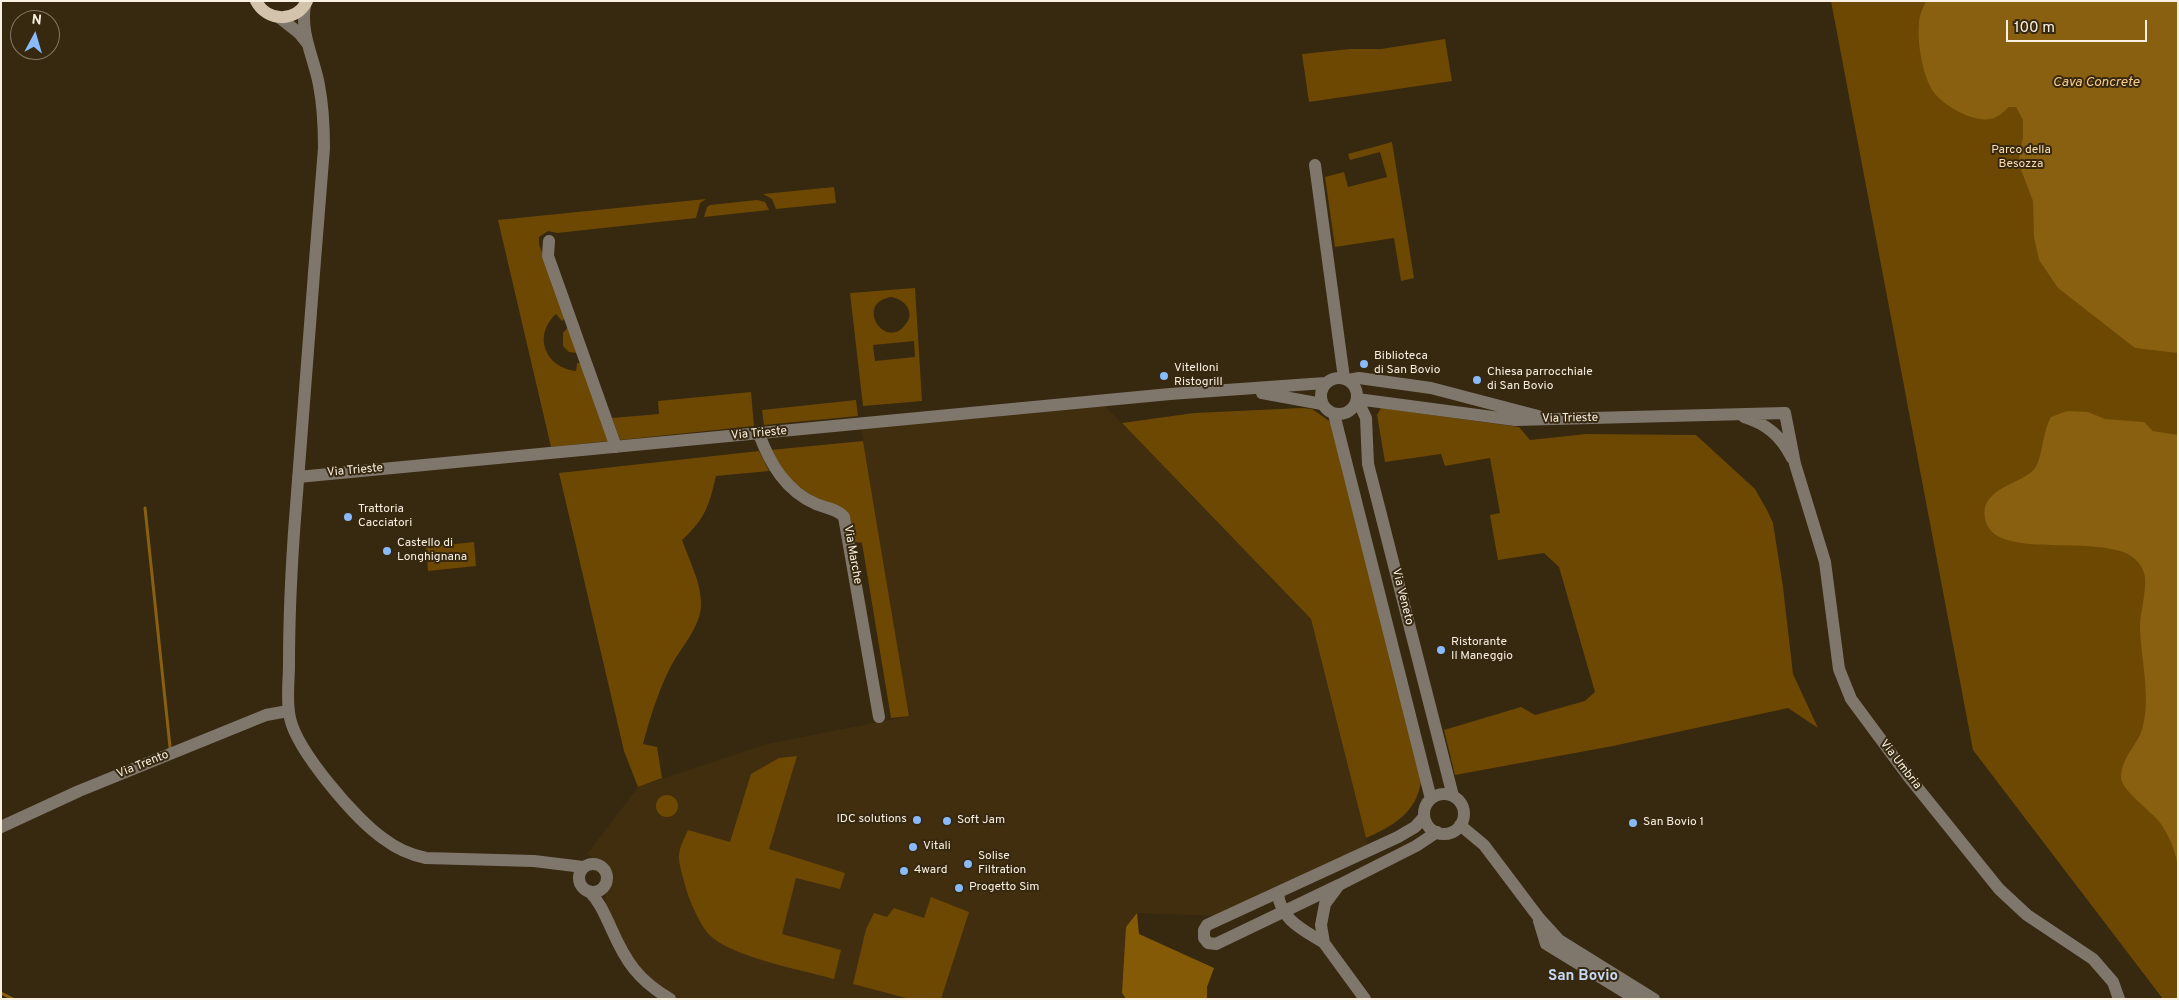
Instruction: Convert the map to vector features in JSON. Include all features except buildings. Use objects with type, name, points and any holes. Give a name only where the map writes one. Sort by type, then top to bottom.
[{"type":"main road","points":[[256,1],[266,13],[280,18],[291,16],[306,3]]},
{"type":"street","points":[[306,3],[303,16],[307,43],[320,92],[324,148],[290,602],[288,711],[298,738],[320,771],[367,826],[393,846],[426,858],[534,861],[565,866],[581,872],[593,863],[604,869],[607,878],[603,888],[605,915]]},
{"type":"street","points":[[280,18],[299,33],[307,43]]},
{"type":"street","points":[[1219,390],[1278,395],[1322,404],[1334,414],[1343,414],[1349,411],[1357,399],[1355,387],[1346,379],[1315,165]]},
{"type":"street","points":[[549,241],[548,256],[616,447]]},
{"type":"street","points":[[1322,404],[1320,393],[1325,383],[1332,378],[1359,378],[1431,388],[1548,419]]},
{"type":"street","points":[[1219,390],[1325,383]]},
{"type":"street","name":"Via Trieste","points":[[298,477],[1219,390]]},
{"type":"street","name":"Via Trieste","points":[[1357,399],[1515,420],[1785,413]]},
{"type":"street","name":"Via Veneto","points":[[1357,399],[1366,418],[1368,464],[1453,796]]},
{"type":"street","name":"Via Umbria","points":[[1785,413],[1791,435],[1795,464],[1825,562],[1839,669],[1852,699],[1914,784],[1999,889],[2028,915],[2093,959],[2113,982],[2119,999]]},
{"type":"street","name":"Via Veneto","points":[[1334,414],[1431,799]]},
{"type":"street","name":"Via Umbria","points":[[1737,414],[1755,420],[1774,431],[1795,464]]},
{"type":"street","name":"Via Marche","points":[[759,434],[771,463],[790,486],[814,503],[838,512],[844,517],[879,718]]},
{"type":"street","name":"Via Trento","points":[[1,827],[79,792],[266,715],[288,711]]},
{"type":"street","points":[[1424,817],[1415,827],[1398,838],[1207,925],[1203,933],[1204,938],[1208,943],[1216,944],[1409,850],[1437,832],[1452,832],[1460,825],[1464,811],[1460,802],[1453,796],[1440,794],[1431,799],[1425,808],[1424,817],[1428,825],[1437,832]]},
{"type":"street","points":[[1460,825],[1484,845],[1539,918],[1559,940],[1654,999]]},
{"type":"street","points":[[581,872],[581,886],[598,901],[632,968],[648,985],[670,999]]},
{"type":"street","points":[[1338,885],[1329,896],[1322,915],[1321,934],[1324,943],[1365,999]]},
{"type":"street","points":[[589,892],[598,891],[603,888]]},
{"type":"street","points":[[1278,893],[1280,906],[1283,911],[1300,928],[1324,943]]},
{"type":"street","points":[[1539,918],[1546,944],[1636,999]]},
{"type":"shaded area","points":[[1104,405],[1311,619],[1368,847],[1221,916],[1137,913],[1122,993],[1126,999],[677,999],[652,983],[636,967],[606,908],[606,889],[609,878],[606,867],[587,854],[638,787],[767,744],[909,716],[861,428]]},
{"type":"shaded area","points":[[1137,913],[1139,934],[1214,968],[1207,987],[1207,999],[1126,999],[1122,993],[1126,927]]},
{"type":"green space","name":"Parco della Besozza","points":[[1831,1],[2178,1],[2178,999],[2163,999],[1973,750]]},
{"type":"green space","points":[[1445,39],[1452,81],[1309,102],[1302,54],[1350,49],[1381,49]]},
{"type":"green space","points":[[1392,142],[1414,278],[1401,281],[1394,238],[1335,247],[1325,177],[1344,172],[1348,187],[1387,177],[1380,152],[1350,160],[1348,154]]},
{"type":"green space","points":[[834,187],[836,203],[776,209],[772,199],[763,194]]},
{"type":"green space","points":[[706,199],[700,203],[696,218],[557,233],[548,231],[539,237],[539,244],[565,318],[562,321],[556,314],[549,323],[544,341],[546,350],[557,364],[566,369],[576,371],[577,363],[581,363],[608,441],[551,447],[498,220]]},
{"type":"green space","points":[[757,200],[765,202],[769,210],[704,217],[707,207],[710,205]]},
{"type":"green space","points":[[915,288],[922,401],[863,406],[850,293]],"holes":[[[891,297],[901,301],[909,311],[908,320],[897,332],[889,332],[882,329],[874,315],[875,308],[880,301]],[[914,341],[915,357],[875,361],[873,345]]]},
{"type":"green space","points":[[568,327],[577,353],[569,352],[563,346],[563,333]]},
{"type":"green space","points":[[751,392],[754,426],[620,440],[612,418],[659,414],[658,401]]},
{"type":"green space","points":[[856,400],[858,416],[764,425],[762,410]]},
{"type":"green space","points":[[1381,408],[1519,427],[1530,440],[1586,434],[1696,435],[1755,489],[1773,523],[1783,587],[1793,674],[1818,728],[1788,708],[1613,746],[1455,775],[1444,730],[1521,707],[1535,715],[1585,701],[1595,692],[1559,567],[1544,553],[1498,560],[1490,515],[1500,513],[1490,458],[1445,466],[1441,454],[1385,462],[1377,415]]},
{"type":"green space","points":[[1312,409],[1332,423],[1421,782],[1418,793],[1409,810],[1385,829],[1366,838],[1311,619],[1122,423],[1194,413]]},
{"type":"green space","points":[[863,441],[909,716],[891,718],[862,543],[855,542],[850,518],[815,498],[791,481],[770,450]]},
{"type":"green space","points":[[759,451],[769,471],[716,476],[705,511],[696,525],[682,540],[699,587],[700,612],[690,637],[674,660],[666,677],[643,744],[657,747],[662,778],[638,787],[624,751],[559,473]]},
{"type":"green space","points":[[474,542],[476,566],[428,571],[426,547]]},
{"type":"green space","points":[[797,756],[769,849],[845,873],[840,889],[796,878],[782,934],[841,950],[834,979],[746,955],[715,940],[699,920],[687,891],[679,862],[679,852],[688,830],[730,842],[751,774],[779,758]]},
{"type":"green space","points":[[667,795],[675,798],[678,806],[675,814],[667,817],[659,814],[656,806],[659,798]]},
{"type":"green space","points":[[931,897],[969,912],[941,999],[910,999],[853,984],[866,929],[874,913],[887,917],[894,908],[924,918]]},
{"type":"water","name":"Cava Concrete","points":[[1926,1],[2178,1],[2178,353],[2135,348],[2058,288],[2039,260],[2034,237],[2033,201],[2020,167],[2019,153],[2023,138],[2023,120],[2016,107],[2009,107],[1994,118],[1977,119],[1958,112],[1935,94],[1925,74],[1920,47],[1919,20]]},
{"type":"water","points":[[2067,411],[2088,412],[2105,419],[2144,422],[2153,431],[2178,435],[2178,866],[2172,844],[2164,829],[2157,819],[2126,788],[2122,783],[2121,777],[2124,763],[2141,733],[2145,713],[2146,688],[2140,624],[2145,578],[2141,567],[2137,561],[2123,552],[2104,548],[2011,541],[1995,534],[1986,522],[1985,510],[1988,501],[2002,488],[2021,479],[2035,468],[2051,417]]},
{"type":"waterway","points":[[145,508],[170,747]]},
{"type":"waterway","points":[[1,993],[13,999]]},
{"type":"place","name":"Biblioteca di San Bovio","points":[[1364,364]]},
{"type":"place","name":"Vitelloni Ristogrill","points":[[1164,376]]},
{"type":"place","name":"Chiesa parrocchiale di San Bovio","points":[[1477,380]]},
{"type":"place","name":"Trattoria Cacciatori","points":[[348,517]]},
{"type":"place","name":"Castello di Longhignana","points":[[387,551]]},
{"type":"place","name":"Ristorante Il Maneggio","points":[[1441,650]]},
{"type":"place","name":"IDC solutions","points":[[917,820]]},
{"type":"place","name":"Soft Jam","points":[[947,821]]},
{"type":"place","name":"San Bovio 1","points":[[1633,823]]},
{"type":"place","name":"Vitali","points":[[913,847]]},
{"type":"place","name":"Solise Filtration","points":[[968,864]]},
{"type":"place","name":"4ward","points":[[904,871]]},
{"type":"place","name":"Progetto Sim","points":[[959,888]]},
{"type":"district","name":"San Bovio","points":[[1583,977]]}]
